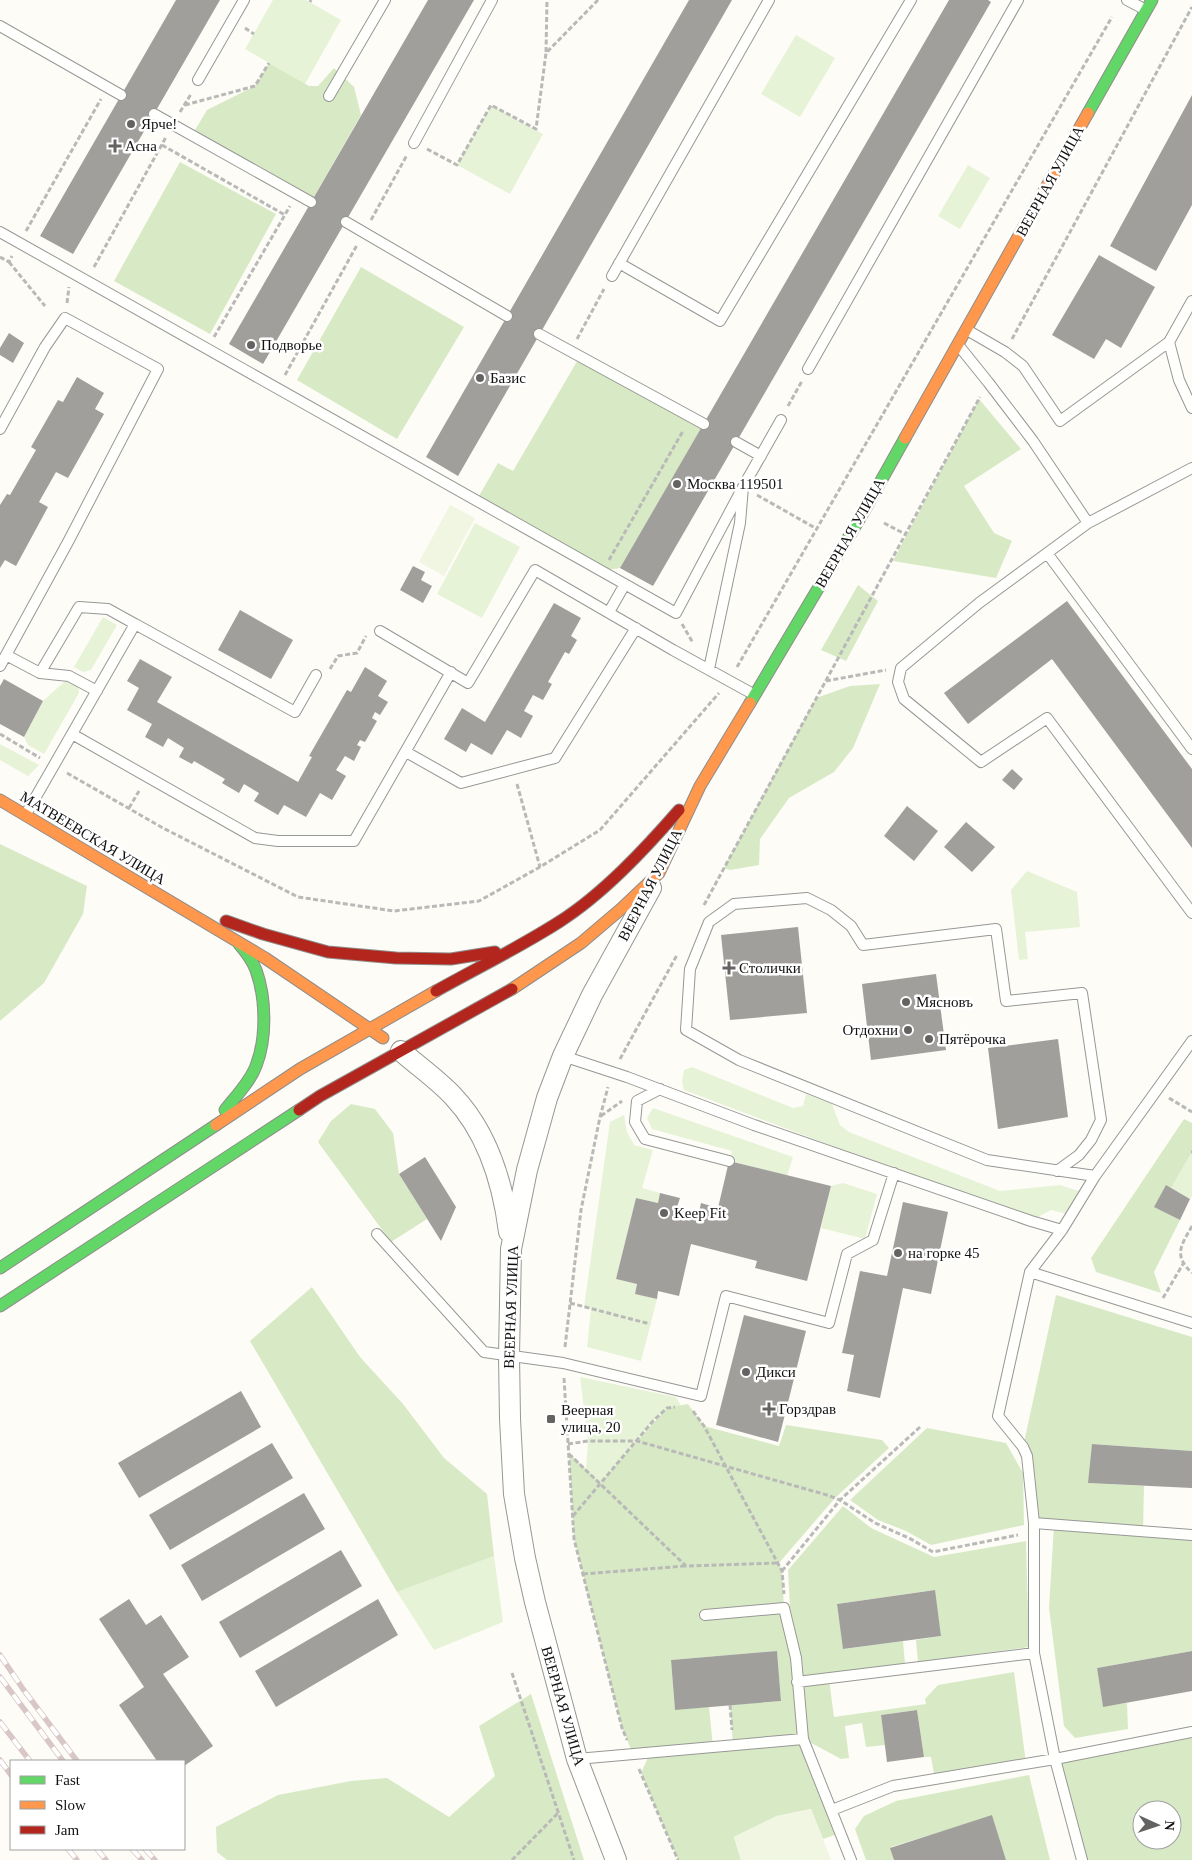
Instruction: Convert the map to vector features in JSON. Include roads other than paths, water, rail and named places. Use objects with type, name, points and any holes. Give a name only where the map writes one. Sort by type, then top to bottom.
[{"type":"street","name":"ВЕЕРНАЯ УЛИЦА","points":[[616,1860],[577,1759],[534,1602],[514,1485],[508,1356],[511,1249],[527,1170],[547,1098],[563,1056],[592,995],[659,873],[700,786],[863,513],[1152,0]]},
{"type":"street","points":[[0,1268],[62,1225],[300,1069],[514,949],[560,921],[607,884],[653,840],[700,786]]},
{"type":"street","name":"МАТВЕЕВСКАЯ УЛИЦА","points":[[0,800],[171,902]]},
{"type":"street","points":[[0,1306],[320,1096],[521,984],[573,948],[621,909],[659,873]]},
{"type":"street","points":[[171,902],[263,934],[328,952],[396,958],[451,959],[514,949]]},
{"type":"street","points":[[171,902],[265,958],[401,1050],[453,1096],[474,1122],[493,1162],[506,1208],[511,1249]]},
{"type":"street","points":[[208,1129],[241,1091],[255,1067],[262,1048],[260,987],[251,960],[236,941]]},
{"type":"lane","points":[[198,80],[244,0]]},
{"type":"lane","points":[[329,96],[385,0]]},
{"type":"lane","points":[[414,143],[492,0]]},
{"type":"lane","points":[[612,276],[769,0]]},
{"type":"lane","points":[[619,263],[720,321],[911,0]]},
{"type":"lane","points":[[808,369],[1018,0]]},
{"type":"lane","points":[[1127,0],[1146,11]]},
{"type":"lane","points":[[0,26],[121,95]]},
{"type":"lane","points":[[154,114],[311,202]]},
{"type":"lane","points":[[346,222],[507,316]]},
{"type":"lane","points":[[0,232],[676,613],[781,420]]},
{"type":"lane","points":[[966,330],[1005,352],[1023,366],[1060,421],[1170,342],[1192,300]]},
{"type":"lane","points":[[0,429],[45,347],[65,318],[158,369],[68,542],[0,666]]},
{"type":"lane","points":[[539,334],[704,424]]},
{"type":"lane","points":[[1170,342],[1179,380],[1192,408]]},
{"type":"lane","points":[[958,345],[1033,441],[1088,523]]},
{"type":"lane","points":[[736,442],[761,456]]},
{"type":"lane","points":[[1192,468],[1088,523],[979,604],[901,668],[898,682],[904,699],[981,762],[1048,718],[1192,912]]},
{"type":"lane","points":[[709,669],[740,523],[743,487]]},
{"type":"lane","points":[[1047,553],[1192,749]]},
{"type":"lane","points":[[380,631],[468,683],[535,570],[754,694]]},
{"type":"lane","points":[[609,612],[625,584]]},
{"type":"lane","points":[[40,673],[79,607],[108,610],[295,712],[316,675]]},
{"type":"lane","points":[[26,815],[135,624]]},
{"type":"lane","points":[[406,752],[461,783],[555,758],[636,628]]},
{"type":"lane","points":[[6,655],[40,673],[69,676],[97,691]]},
{"type":"lane","points":[[72,734],[255,838],[278,841],[354,842],[451,672]]},
{"type":"lane","points":[[1057,1171],[1079,1155],[1091,1140],[1101,1120],[1082,993],[1006,1001],[996,929],[863,945],[851,926],[831,910],[807,898],[734,904],[709,922],[690,968],[686,1030],[739,1060],[987,1160],[1057,1171],[1096,1176]]},
{"type":"lane","points":[[1082,1860],[1054,1759],[1034,1652],[1034,1527],[1027,1456],[1023,1447],[998,1416],[1030,1272],[1062,1230],[1096,1176],[1192,1041]]},
{"type":"lane","points":[[563,1056],[1031,1221],[1062,1230]]},
{"type":"lane","points":[[660,1089],[637,1101],[635,1122],[645,1139],[729,1162]]},
{"type":"lane","points":[[377,1234],[484,1352],[563,1363],[701,1396],[726,1296],[829,1323],[847,1254],[873,1240],[894,1173]]},
{"type":"lane","points":[[1030,1272],[1192,1323]]},
{"type":"lane","points":[[1034,1527],[1192,1535]]},
{"type":"lane","points":[[705,1615],[784,1608],[796,1658],[804,1739],[851,1860]]},
{"type":"lane","points":[[798,1682],[1034,1652]]},
{"type":"lane","points":[[832,1810],[893,1786],[1054,1759],[1192,1732]]},
{"type":"lane","points":[[577,1759],[804,1739]]},
{"type":"railway","points":[[0,1655],[76,1760]]},
{"type":"railway","points":[[0,1677],[62,1760]]},
{"type":"railway","points":[[0,1722],[29,1760]]},
{"type":"railway","points":[[0,1760],[10,1774]]},
{"type":"railway","points":[[69,1850],[77,1860]]},
{"type":"railway","points":[[98,1850],[106,1860]]},
{"type":"railway","points":[[133,1850],[142,1860]]},
{"type":"railway","points":[[146,1850],[155,1860]]},
{"type":"place","name":"Ярче!","points":[[131,124]]},
{"type":"place","name":"Асна","points":[[115,146]]},
{"type":"place","name":"Подворье","points":[[251,345]]},
{"type":"place","name":"Базис","points":[[480,378]]},
{"type":"place","name":"Москва 119501","points":[[677,484]]},
{"type":"place","name":"Столички","points":[[729,968]]},
{"type":"place","name":"Мясновъ","points":[[906,1002]]},
{"type":"place","name":"Отдохни","points":[[908,1030]]},
{"type":"place","name":"Пятёрочка","points":[[929,1039]]},
{"type":"place","name":"Keep Fit","points":[[664,1213]]},
{"type":"place","name":"на горке 45","points":[[898,1253]]},
{"type":"place","name":"Дикси","points":[[746,1372]]},
{"type":"place","name":"Горздрав","points":[[769,1409]]},
{"type":"place","name":"Веерная улица, 20","points":[[551,1419]]}]
